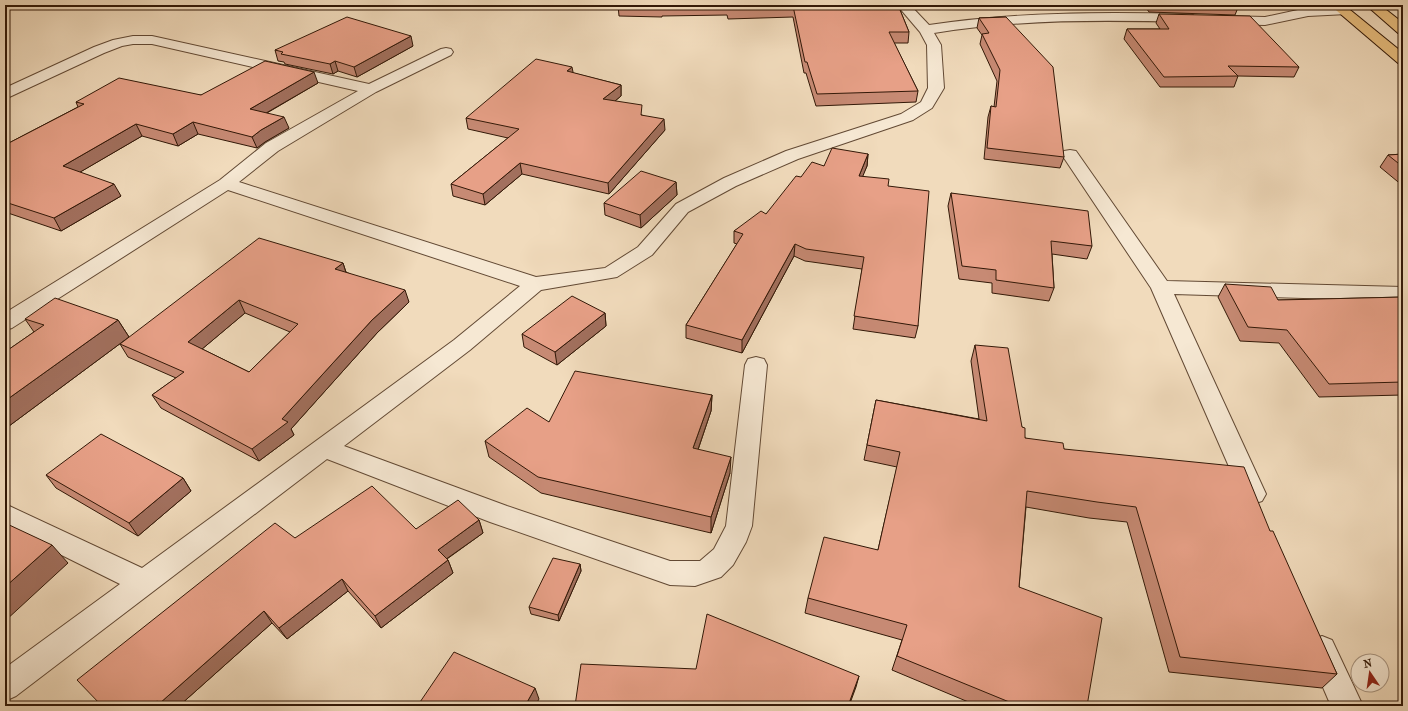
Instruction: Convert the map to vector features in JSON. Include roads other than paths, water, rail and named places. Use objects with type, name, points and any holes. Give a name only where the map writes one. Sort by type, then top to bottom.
[{"type":"main road","points":[[1372,5],[1403,30]]},
{"type":"main road","points":[[1339,8],[1403,60]]},
{"type":"street","points":[[226,184],[535,284],[610,274],[645,251],[682,208],[730,182],[792,155],[907,117],[927,104],[936,88],[934,45],[926,30],[903,5]]},
{"type":"street","points":[[1215,19],[1265,21],[1307,12],[1339,8]]},
{"type":"street","points":[[926,30],[960,24],[1088,16],[1199,19]]},
{"type":"street","points":[[5,94],[99,50],[118,43],[134,40],[152,40],[371,89]]},
{"type":"street","points":[[5,323],[226,184],[272,147],[371,89],[446,52]]},
{"type":"street","points":[[1070,155],[1161,287],[1260,511]]},
{"type":"street","points":[[5,686],[462,346],[535,284]]},
{"type":"street","points":[[1161,287],[1403,294]]},
{"type":"street","points":[[324,448],[499,514],[670,573],[696,574],[718,566],[733,543],[739,526],[756,365]]},
{"type":"street","points":[[5,515],[145,583]]},
{"type":"street","points":[[1315,634],[1347,706]]}]
